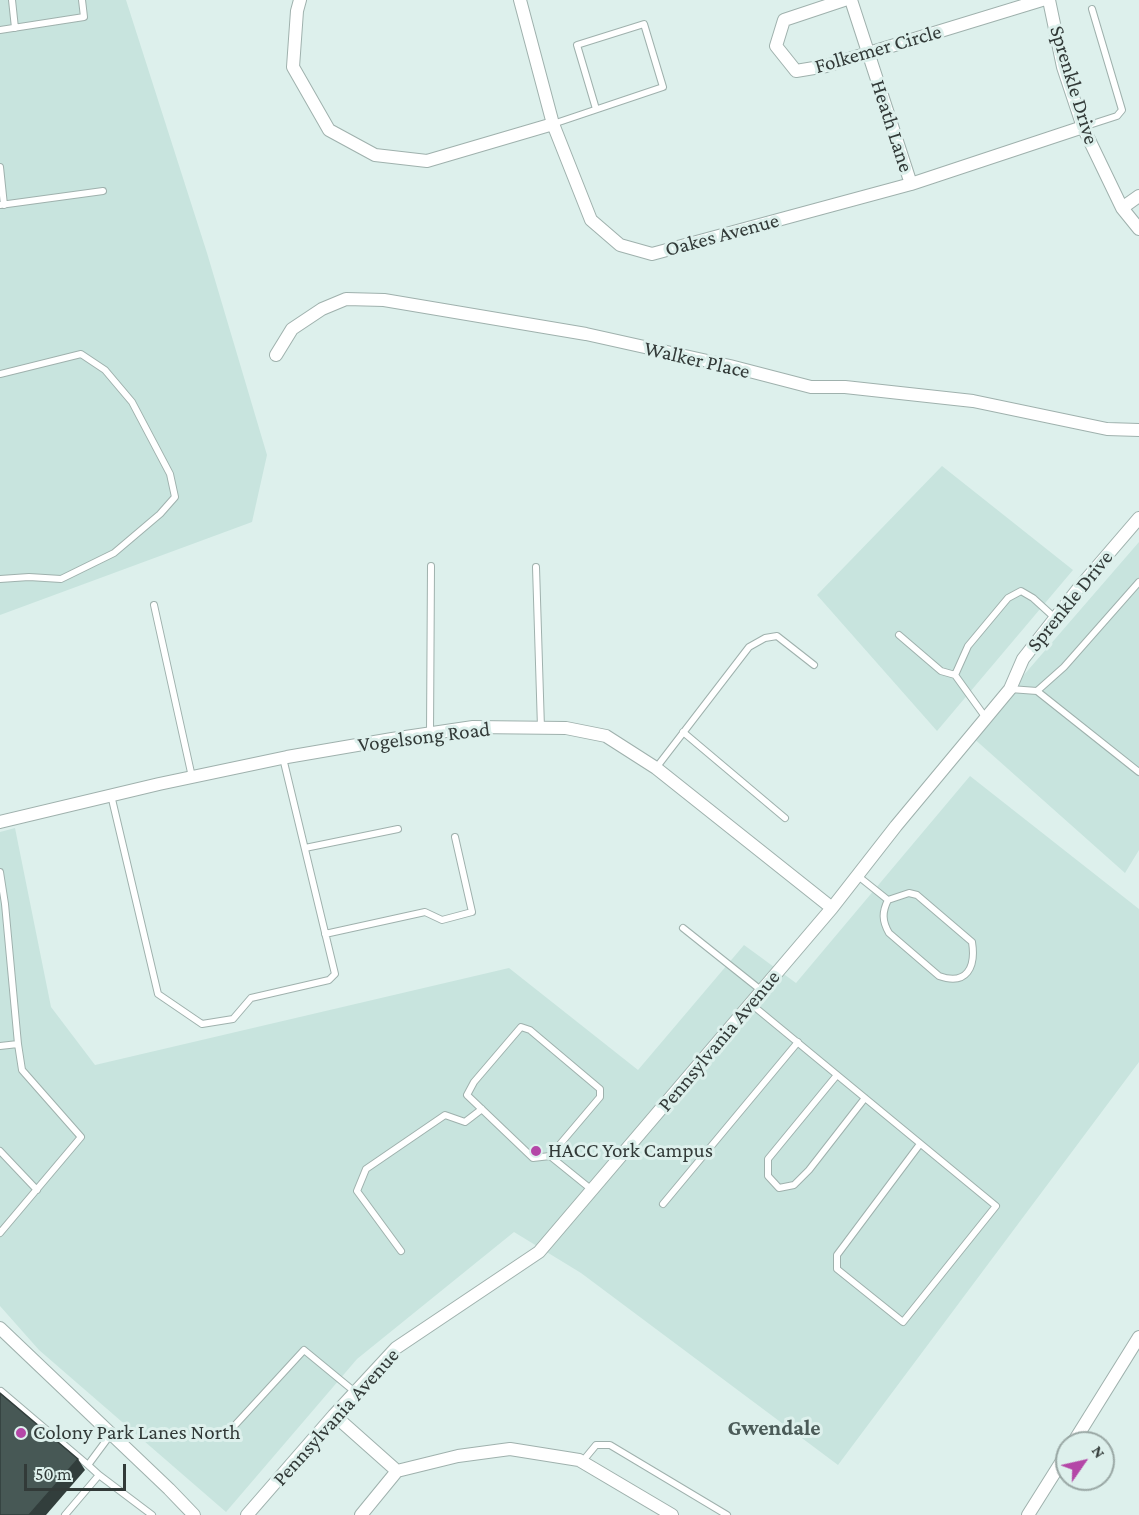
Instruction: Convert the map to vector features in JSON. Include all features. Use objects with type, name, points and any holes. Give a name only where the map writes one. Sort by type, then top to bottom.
[{"type":"street","points":[[300,0],[297,11],[293,68],[329,129],[375,154],[427,161],[553,124]]},
{"type":"street","name":"Oakes Avenue","points":[[520,0],[553,124],[591,220],[620,245],[652,254],[911,184],[1083,127]]},
{"type":"street","name":"Folkemer Circle","points":[[844,0],[784,20],[776,46],[796,70],[826,66],[1042,0]]},
{"type":"street","name":"Heath Lane","points":[[851,0],[911,184]]},
{"type":"street","name":"Sprenkle Drive","points":[[1049,0],[1063,67],[1083,127],[1122,208],[1139,229]]},
{"type":"street","points":[[1122,208],[1139,196]]},
{"type":"street","name":"Walker Place","points":[[276,355],[292,329],[322,309],[346,298],[384,300],[586,334],[730,366],[811,387],[845,387],[973,401],[1107,429],[1139,430]]},
{"type":"street","name":"Sprenkle Drive","points":[[1010,689],[1023,658],[1139,518]]},
{"type":"street","name":"Pennsylvania Avenue","points":[[248,1515],[334,1415],[396,1348],[539,1252],[832,908],[896,826],[1010,689]]},
{"type":"street","name":"Vogelsong Road","points":[[0,822],[111,795],[283,758],[430,733],[472,727],[566,728],[606,736],[656,768],[832,908]]},
{"type":"street","points":[[0,1328],[194,1515]]},
{"type":"street","points":[[1080,1431],[1139,1337]]},
{"type":"street","points":[[334,1415],[397,1472]]},
{"type":"street","points":[[361,1515],[397,1472],[458,1456],[510,1449],[582,1462],[672,1515]]},
{"type":"street","points":[[1028,1515],[1055,1472]]},
{"type":"lane","points":[[12,0],[15,28]]},
{"type":"lane","points":[[0,30],[84,17],[82,0]]},
{"type":"lane","points":[[1083,127],[1117,116],[1122,110],[1092,9]]},
{"type":"lane","points":[[553,124],[596,110],[663,87],[644,24],[577,45],[596,110]]},
{"type":"lane","points":[[0,167],[2,205],[103,191]]},
{"type":"lane","points":[[0,374],[81,354],[105,370],[132,402],[170,474],[175,497],[160,514],[114,553],[61,579],[29,577],[0,579]]},
{"type":"lane","points":[[430,733],[431,566]]},
{"type":"lane","points":[[536,567],[541,728]]},
{"type":"lane","points":[[1037,691],[1064,667],[1139,582]]},
{"type":"lane","points":[[955,675],[969,645],[1008,598],[1021,591],[1033,598],[1055,618]]},
{"type":"lane","points":[[154,605],[192,777]]},
{"type":"lane","points":[[899,635],[941,671],[955,675],[986,718]]},
{"type":"lane","points":[[656,768],[749,647],[765,638],[777,636],[814,665]]},
{"type":"lane","points":[[1010,689],[1037,691],[1139,772]]},
{"type":"lane","points":[[683,732],[785,818]]},
{"type":"lane","points":[[111,795],[158,994],[202,1024],[233,1019],[251,998],[329,980],[334,974],[283,758]]},
{"type":"lane","points":[[305,848],[399,829]]},
{"type":"lane","points":[[325,934],[425,912],[442,920],[472,912],[455,837]]},
{"type":"lane","points":[[0,872],[22,1070],[81,1137],[0,1233]]},
{"type":"lane","points":[[858,876],[888,900]]},
{"type":"lane","points":[[909,893],[917,896],[972,942],[973,964],[968,973],[959,978],[947,979],[939,976],[889,933],[883,911],[888,900],[909,893]]},
{"type":"lane","points":[[683,928],[762,991]]},
{"type":"lane","points":[[751,1004],[996,1206],[903,1322],[837,1269],[837,1255],[920,1144]]},
{"type":"lane","points":[[521,1028],[530,1030],[600,1089],[600,1097],[550,1156],[533,1158],[467,1095],[474,1082],[521,1028]]},
{"type":"lane","points":[[663,1204],[798,1042]]},
{"type":"lane","points":[[0,1046],[18,1044]]},
{"type":"lane","points":[[837,1075],[768,1159],[768,1176],[779,1188],[794,1185],[809,1170],[865,1098]]},
{"type":"lane","points":[[400,1251],[357,1191],[366,1169],[445,1115],[465,1122],[482,1110]]},
{"type":"lane","points":[[0,1151],[38,1190]]},
{"type":"lane","points":[[550,1156],[593,1190]]},
{"type":"lane","points":[[225,1436],[304,1350],[355,1392]]},
{"type":"lane","points":[[1,1391],[99,1475],[152,1515]]},
{"type":"lane","points":[[88,1465],[111,1434]]},
{"type":"lane","points":[[582,1462],[596,1445],[610,1445],[727,1515]]},
{"type":"lane","points":[[65,1515],[99,1475]]},
{"type":"shaded area","points":[[0,0],[126,0],[207,253],[267,455],[252,522],[0,615]]},
{"type":"shaded area","points":[[942,466],[1073,570],[937,731],[817,595]]},
{"type":"shaded area","points":[[1139,542],[1139,850],[1125,873],[971,736]]},
{"type":"shaded area","name":"HACC York Campus","points":[[970,776],[1139,909],[1139,1062],[838,1465],[581,1273],[514,1232],[357,1359],[226,1512],[39,1350],[0,1306],[0,832],[15,828],[51,1007],[95,1065],[509,968],[638,1070],[744,945],[796,983]]},
{"type":"building","name":"Colony Park Lanes North","points":[[0,1393],[78,1459],[29,1515],[0,1515]]},
{"type":"place","name":"HACC York Campus","points":[[536,1151]]},
{"type":"place","name":"Colony Park Lanes North","points":[[21,1433]]},
{"type":"district","name":"Gwendale","points":[[774,1428]]}]
